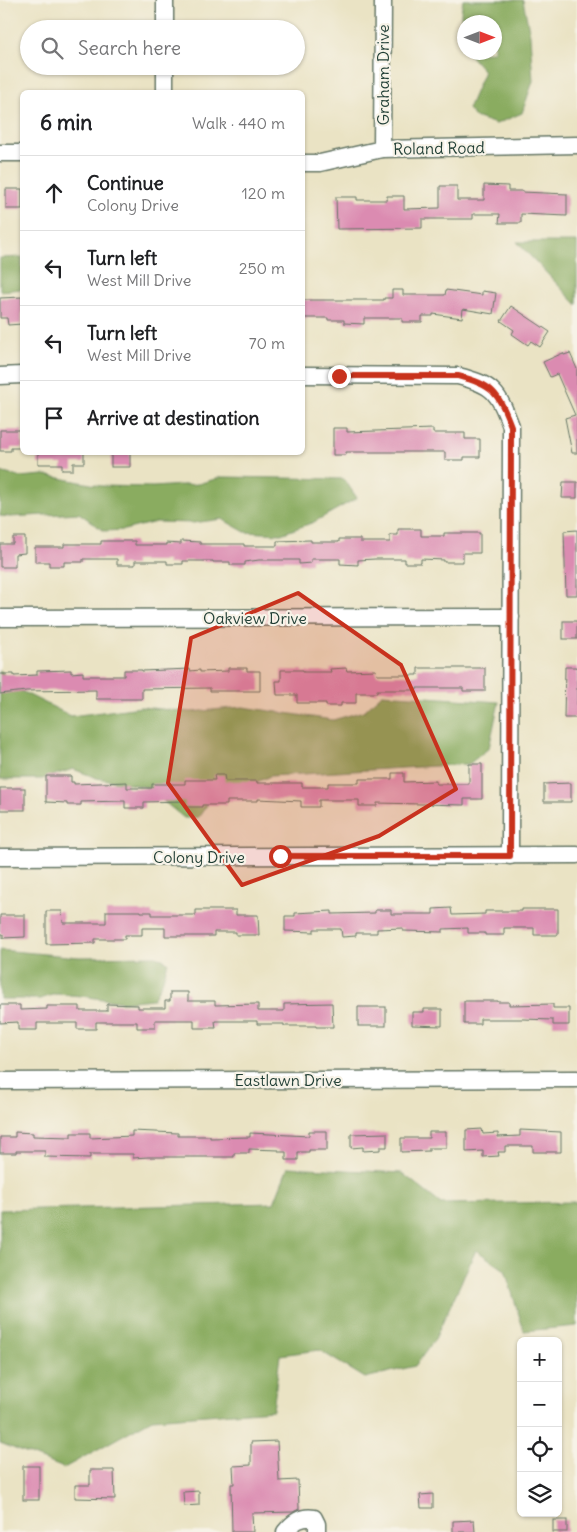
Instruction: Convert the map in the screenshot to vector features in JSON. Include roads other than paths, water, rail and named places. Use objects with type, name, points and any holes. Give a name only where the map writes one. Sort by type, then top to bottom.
[{"type":"street","points":[[165,0],[165,20]]},
{"type":"street","name":"Graham Drive","points":[[382,149],[383,0]]},
{"type":"street","points":[[165,75],[165,90]]},
{"type":"street","name":"Roland Road","points":[[305,162],[320,162],[382,149],[577,145]]},
{"type":"street","points":[[0,153],[20,153]]},
{"type":"street","points":[[0,376],[20,375]]},
{"type":"street","points":[[305,375],[458,376],[489,388],[502,400],[511,426],[510,856]]},
{"type":"street","name":"Oakview Drive","points":[[0,618],[511,617]]},
{"type":"street","name":"Colony Drive","points":[[0,857],[577,856]]},
{"type":"street","name":"Eastlawn Drive","points":[[0,1081],[577,1079]]},
{"type":"street","points":[[285,1532],[299,1519],[307,1517],[314,1518],[317,1524],[317,1532]]}]
